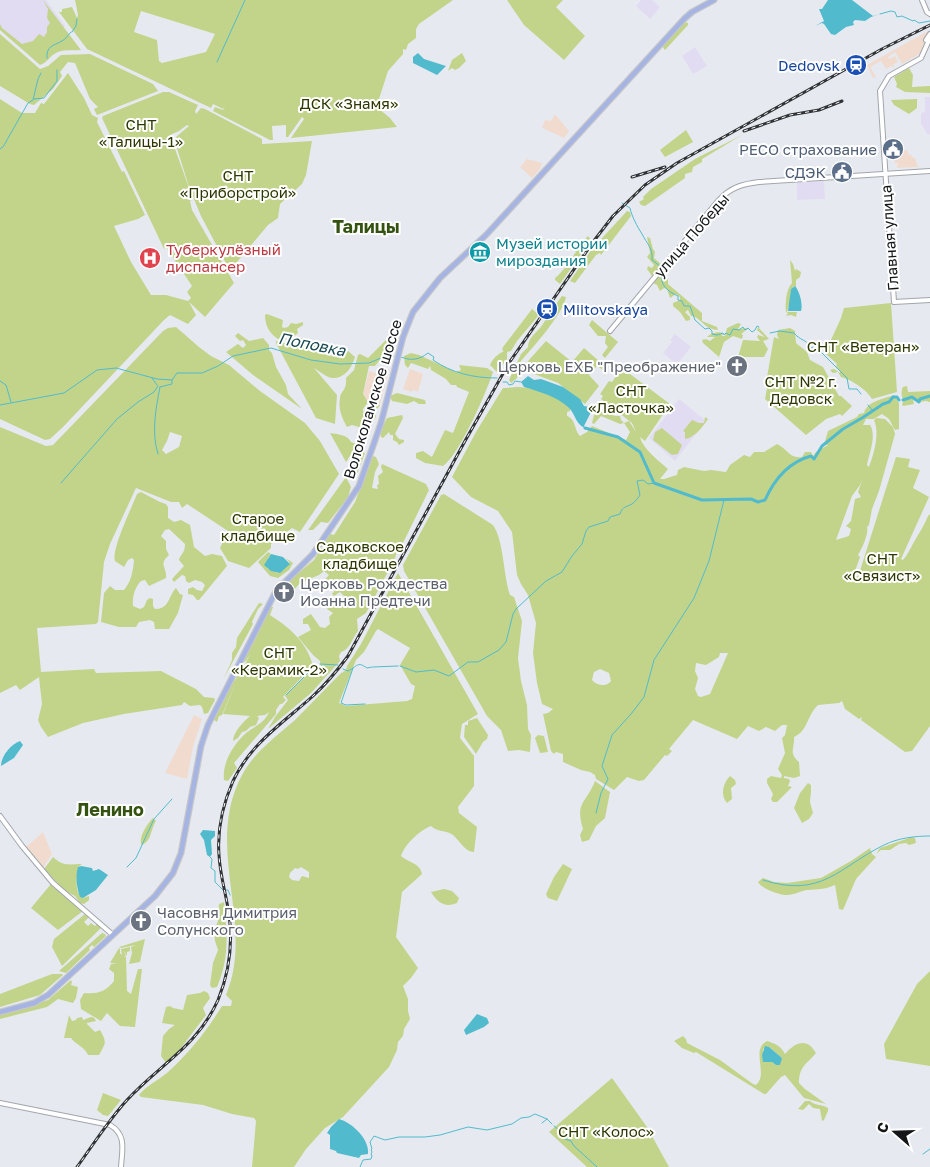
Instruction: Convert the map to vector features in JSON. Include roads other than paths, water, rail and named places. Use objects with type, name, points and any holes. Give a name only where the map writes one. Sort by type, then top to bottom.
[{"type":"main road","points":[[571,142],[684,16],[710,0]]},
{"type":"main road","points":[[571,142],[684,19],[692,12],[714,0]]},
{"type":"main road","name":"Волоколамское шоссе","points":[[0,1011],[40,1000],[53,990],[156,896],[176,869],[181,853],[201,746],[208,725],[276,591],[313,554],[359,486],[378,432],[402,342],[411,316],[440,278],[481,240],[571,142]]},
{"type":"street","points":[[922,0],[927,12],[930,14]]},
{"type":"street","points":[[925,48],[926,39],[930,34]]},
{"type":"street","points":[[925,48],[930,38]]},
{"type":"street","name":"Главная улица","points":[[925,48],[921,58],[893,73],[882,85],[880,91],[894,302],[930,300]]},
{"type":"street","name":"улица Победы","points":[[610,331],[719,200],[733,188],[759,182],[930,171]]},
{"type":"street","points":[[0,816],[53,883],[113,934]]},
{"type":"street","points":[[0,1103],[112,1126],[119,1131],[122,1138],[121,1167]]},
{"type":"water","points":[[828,0],[852,0],[873,16],[880,14],[865,21],[855,20],[853,22],[854,25],[846,27],[835,35],[831,34],[822,23],[815,26],[824,21],[819,9],[822,9]]},
{"type":"water","points":[[418,53],[424,59],[446,66],[437,75],[413,63],[413,57]]},
{"type":"water","points":[[795,286],[801,298],[801,311],[788,311],[791,289]]},
{"type":"water","points":[[528,376],[534,380],[541,379],[563,387],[580,399],[584,406],[589,407],[592,410],[584,426],[585,428],[579,424],[571,410],[563,403],[548,395],[524,387],[521,382]]},
{"type":"water","points":[[271,554],[283,557],[290,564],[280,573],[271,571],[264,565]]},
{"type":"water","points":[[20,741],[23,745],[14,758],[1,766],[7,751]]},
{"type":"water","points":[[203,830],[215,831],[215,836],[211,840],[212,854],[210,857],[207,855],[204,840],[200,834]]},
{"type":"water","points":[[78,867],[92,868],[93,871],[99,869],[108,875],[96,890],[83,898],[80,897],[77,882]]},
{"type":"water","points":[[477,1014],[487,1018],[489,1023],[466,1035],[464,1030]]},
{"type":"water","points":[[765,1046],[782,1058],[780,1065],[772,1062],[763,1062],[762,1055]]},
{"type":"water","points":[[339,1119],[355,1128],[366,1143],[368,1154],[361,1155],[359,1158],[337,1153],[330,1149],[330,1135],[327,1133]]},
{"type":"waterway","points":[[217,62],[245,0]]},
{"type":"waterway","points":[[880,14],[891,11],[895,12],[897,17],[902,16],[919,23],[930,21]]},
{"type":"waterway","points":[[72,32],[76,26],[77,19]]},
{"type":"waterway","points":[[47,58],[49,49],[71,32]]},
{"type":"waterway","points":[[34,99],[44,98],[57,81],[57,70]]},
{"type":"waterway","points":[[0,149],[3,147],[28,103],[33,100],[41,73]]},
{"type":"waterway","points":[[622,203],[630,208],[651,249],[652,260],[660,266],[657,270]]},
{"type":"waterway","points":[[661,274],[665,288],[678,296],[678,300],[682,301],[684,306],[690,306],[695,320],[705,329],[709,328],[712,334],[723,333],[724,335],[726,333],[730,335],[733,329],[739,330],[743,327],[745,330],[748,328],[752,332],[757,326],[759,327]]},
{"type":"waterway","points":[[770,333],[780,331],[794,333],[808,343],[811,348],[817,345],[820,351],[847,378],[849,389],[857,389],[861,394]]},
{"type":"waterway","name":"Поповка","points":[[0,405],[64,393],[97,370],[116,368],[157,379],[172,380],[177,373],[202,373],[218,366],[233,356],[271,348],[311,360],[340,364],[369,363],[381,358],[394,356]]},
{"type":"waterway","name":"Поповка","points":[[401,357],[415,359],[428,353],[440,365],[455,371],[471,376],[497,378]]},
{"type":"waterway","name":"Поповка","points":[[152,378],[157,385]]},
{"type":"waterway","name":"Поповка","points":[[160,387],[172,384],[172,380]]},
{"type":"waterway","points":[[0,381],[6,385],[11,402]]},
{"type":"waterway","name":"Поповка","points":[[503,382],[507,382],[509,385],[515,381],[521,382]]},
{"type":"waterway","points":[[61,483],[117,419],[154,392],[158,386]]},
{"type":"waterway","points":[[158,454],[155,429],[160,387]]},
{"type":"waterway","name":"Поповка","points":[[903,400],[912,397],[919,402],[920,399],[930,396]]},
{"type":"waterway","name":"Поповка","points":[[585,428],[618,437],[640,452],[654,483],[702,500],[751,499],[758,502],[765,500],[778,479],[789,467],[811,456],[814,459],[822,446],[843,429],[889,402],[893,397],[897,397],[899,400]]},
{"type":"waterway","name":"Поповка","points":[[868,405],[873,411]]},
{"type":"waterway","points":[[400,666],[416,672],[434,670],[449,676],[468,662],[478,662],[499,650],[506,642],[516,609],[546,581],[562,572],[582,544],[589,527],[608,521],[610,517],[620,514],[623,509],[632,504],[640,495],[637,481],[643,480],[648,484],[654,483]]},
{"type":"waterway","points":[[596,813],[601,793],[608,779],[602,766],[612,735],[644,697],[654,660],[694,598],[709,561],[724,500]]},
{"type":"waterway","points":[[320,664],[338,665]]},
{"type":"waterway","points":[[343,669],[348,671],[358,665],[367,668],[372,667]]},
{"type":"waterway","points":[[373,667],[398,666]]},
{"type":"waterway","points":[[286,695],[314,667]]},
{"type":"waterway","points":[[353,668],[341,703],[346,705],[365,704]]},
{"type":"waterway","points":[[127,867],[136,858],[154,819],[172,799]]},
{"type":"waterway","points":[[763,880],[783,885],[800,886],[815,883],[829,878],[889,843],[918,836],[930,836]]},
{"type":"waterway","points":[[26,854],[33,862]]},
{"type":"waterway","points":[[210,857],[212,859],[211,868],[215,871],[215,882],[223,890],[228,890],[230,895]]},
{"type":"waterway","points":[[360,1167],[363,1160],[371,1159],[372,1149],[370,1142],[374,1136],[385,1140],[399,1137],[440,1135],[468,1127],[487,1130],[512,1124],[521,1118],[535,1114],[547,1119],[552,1124]]},
{"type":"waterway","points":[[542,1123],[547,1119]]},
{"type":"waterway","points":[[554,1126],[559,1130],[559,1133],[563,1134],[565,1139],[571,1141],[597,1167]]},
{"type":"waterway","points":[[923,1154],[930,1149]]},
{"type":"railway","points":[[77,1167],[127,1100],[189,1043],[200,1030],[218,1000],[227,969],[231,936],[220,862],[219,836],[226,799],[240,768],[268,734],[318,691],[348,656],[509,363],[593,242],[613,216],[645,185],[677,163],[882,49],[930,25]]},
{"type":"railway","points":[[744,131],[790,115],[819,110],[842,101]]},
{"type":"railway","points":[[632,177],[665,167]]},
{"type":"place","name":"Dedovsk","points":[[856,65]]},
{"type":"place","name":"РЕСО страхование","points":[[893,149]]},
{"type":"place","name":"СДЭК","points":[[842,172]]},
{"type":"place","name":"Музей истории мироздания","points":[[480,252]]},
{"type":"place","name":"Туберкулёзный диспансер","points":[[150,258]]},
{"type":"place","name":"Miitovskaya","points":[[547,309]]},
{"type":"place","name":"Церковь ЕХБ \"Преображение\"","points":[[737,366]]},
{"type":"place","name":"Церковь Рождества Иоанна Предтечи","points":[[284,592]]},
{"type":"place","name":"Часовня Димитрия Солунского","points":[[141,921]]},
{"type":"district","name":"Талицы","points":[[366,226]]},
{"type":"district","name":"Ленино","points":[[110,809]]},
{"type":"park label","name":"ДСК «Знамя»","points":[[349,103]]},
{"type":"park label","name":"СНТ «Талицы-1»","points":[[141,132]]},
{"type":"park label","name":"СНТ «Приборстрой»","points":[[238,184]]},
{"type":"park label","name":"СНТ «Ветеран»","points":[[863,346]]},
{"type":"park label","name":"СНТ №2 г. Дедовск","points":[[801,390]]},
{"type":"park label","name":"СНТ «Ласточка»","points":[[631,398]]},
{"type":"park label","name":"Старое кладбище","points":[[258,526]]},
{"type":"park label","name":"Садковское кладбище","points":[[360,554]]},
{"type":"park label","name":"СНТ «Связист»","points":[[882,566]]},
{"type":"park label","name":"СНТ «Керамик-2»","points":[[279,660]]},
{"type":"park label","name":"СНТ «Колос»","points":[[606,1131]]}]
